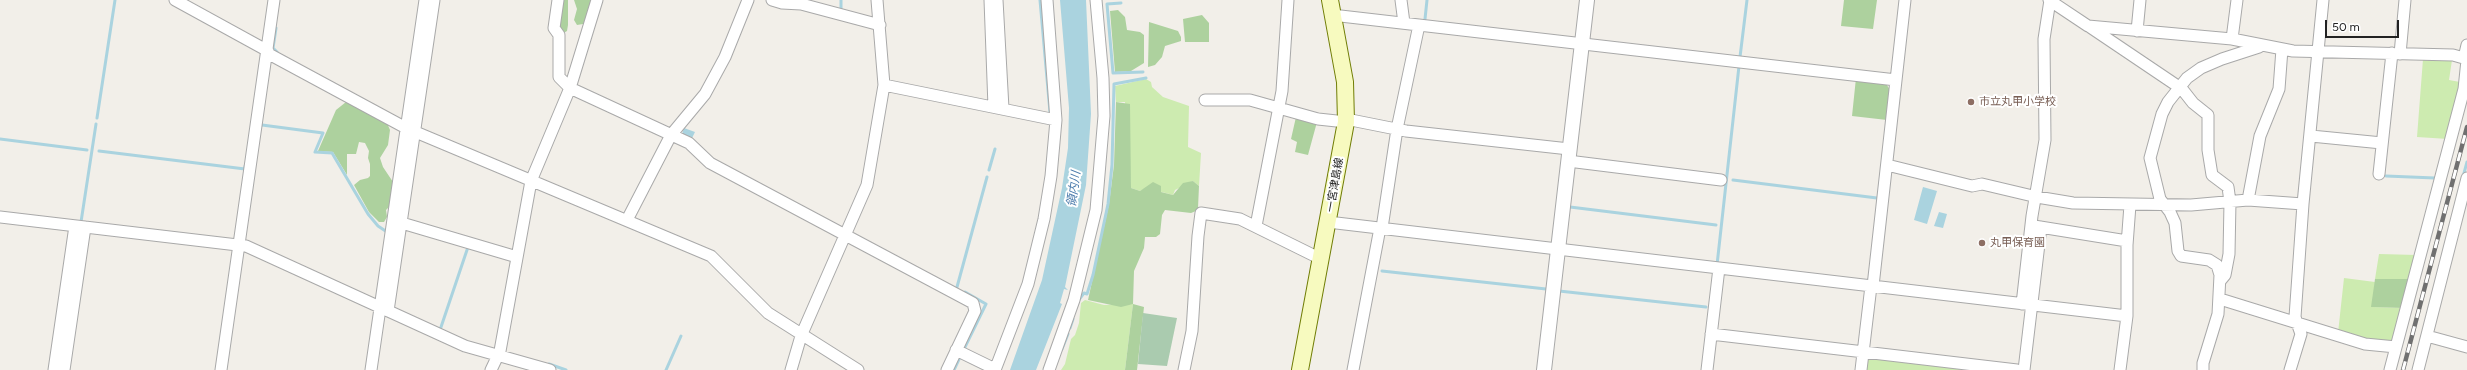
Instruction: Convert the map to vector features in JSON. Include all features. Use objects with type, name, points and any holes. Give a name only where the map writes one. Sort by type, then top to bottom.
[{"type":"main road","name":"一宮津島線","points":[[1300,370],[1346,120],[1345,82],[1331,8]]},
{"type":"street","points":[[175,0],[410,130],[711,256],[768,313],[801,336],[829,350],[858,370]]},
{"type":"street","points":[[221,370],[268,52],[274,0]]},
{"type":"street","points":[[371,370],[384,309],[397,222],[410,130],[425,0]]},
{"type":"street","points":[[410,130],[434,0]]},
{"type":"street","points":[[558,0],[554,28],[559,35],[559,77],[570,88],[689,143],[710,163],[845,233],[973,303],[975,311],[947,370]]},
{"type":"street","points":[[491,370],[497,357],[531,181],[570,88],[597,0]]},
{"type":"street","points":[[626,220],[671,135],[705,94],[725,57],[748,0]]},
{"type":"street","points":[[772,0],[782,3],[801,4],[880,25]]},
{"type":"street","points":[[791,370],[801,336],[867,184],[884,85],[878,0]]},
{"type":"street","points":[[990,0],[998,108]]},
{"type":"street","points":[[997,0],[998,108]]},
{"type":"street","points":[[956,350],[995,369],[1017,314],[1036,254],[1051,176],[1056,120],[1047,0]]},
{"type":"street","points":[[1049,370],[1074,300],[1096,210],[1104,116],[1103,78],[1096,0]]},
{"type":"street","points":[[1256,226],[1282,91],[1288,0]]},
{"type":"street","points":[[1401,0],[1404,23]]},
{"type":"street","points":[[1544,370],[1587,0]]},
{"type":"street","points":[[1861,370],[1887,165],[1905,0]]},
{"type":"street","points":[[2024,370],[2027,305],[2036,226],[2037,197],[2045,140],[2044,39],[2050,0],[2179,87],[2208,115],[2208,150],[2212,175],[2228,187],[2230,202],[2229,254],[2225,275],[2220,282]]},
{"type":"street","points":[[2066,12],[2068,0]]},
{"type":"street","points":[[2137,31],[2140,0]]},
{"type":"street","points":[[2232,39],[2237,0]]},
{"type":"street","points":[[2290,370],[2301,334],[2295,317],[2303,204],[2320,51],[2323,0]]},
{"type":"street","points":[[2379,174],[2382,143],[2405,0]]},
{"type":"street","points":[[1331,8],[1419,25],[1896,80]]},
{"type":"street","points":[[1353,370],[1381,228],[1397,129],[1419,25]]},
{"type":"street","points":[[2088,26],[2232,39],[2263,47],[2282,49],[2453,55],[2466,59]]},
{"type":"street","points":[[2390,370],[2464,89],[2467,45]]},
{"type":"street","points":[[2203,370],[2203,363],[2218,314],[2220,282],[2217,265],[2210,260],[2181,256],[2178,251],[2175,223],[2160,199],[2150,158],[2162,114],[2179,87],[2201,68],[2241,52],[2263,47]]},
{"type":"street","points":[[2248,200],[2260,136],[2279,88],[2282,49]]},
{"type":"street","points":[[884,85],[1056,120]]},
{"type":"street","points":[[1206,100],[1250,100],[1318,119],[1346,120],[1721,180]]},
{"type":"street","points":[[2311,136],[2382,143]]},
{"type":"street","points":[[1887,165],[1972,186],[1982,184],[2037,197],[2073,203],[2164,205],[2248,200],[2303,204]]},
{"type":"street","points":[[2418,370],[2464,201],[2467,178]]},
{"type":"street","points":[[2120,370],[2127,316],[2127,241],[2130,205]]},
{"type":"street","points":[[1184,370],[1192,331],[1198,236],[1201,213],[1240,218],[1321,259]]},
{"type":"street","points":[[0,217],[246,246],[466,346],[497,357],[550,370]]},
{"type":"street","points":[[397,222],[517,257]]},
{"type":"street","points":[[1328,222],[2127,316]]},
{"type":"street","points":[[2036,226],[2127,241]]},
{"type":"street","points":[[54,370],[80,227]]},
{"type":"street","points":[[64,370],[80,227]]},
{"type":"street","points":[[1707,370],[1719,268]]},
{"type":"street","points":[[2220,298],[2365,344],[2396,347]]},
{"type":"street","points":[[1711,334],[2017,370]]},
{"type":"street","points":[[2427,336],[2467,347]]},
{"type":"green space","points":[[561,0],[568,0],[567,31],[562,34],[558,23]]},
{"type":"green space","points":[[574,0],[593,0],[587,20],[583,24],[577,25],[574,20],[577,9]]},
{"type":"green space","points":[[1844,0],[1877,0],[1873,29],[1841,26]]},
{"type":"green space","points":[[1118,10],[1125,17],[1127,30],[1140,32],[1144,35],[1144,63],[1131,71],[1115,72],[1110,11]]},
{"type":"green space","points":[[1202,15],[1209,23],[1209,42],[1185,42],[1183,19]]},
{"type":"green space","points":[[1149,22],[1178,31],[1181,41],[1165,46],[1162,57],[1155,65],[1148,67]]},
{"type":"green space","points":[[2423,59],[2452,60],[2449,80],[2460,82],[2448,139],[2417,137]]},
{"type":"green space","points":[[1856,78],[1885,82],[1890,90],[1887,120],[1852,116]]},
{"type":"green space","points":[[1146,79],[1151,82],[1152,87],[1163,97],[1189,106],[1188,147],[1201,153],[1199,186],[1193,181],[1175,190],[1173,195],[1147,188],[1140,191],[1131,188],[1125,102],[1116,102],[1115,86]]},
{"type":"green space","points":[[346,102],[350,102],[387,123],[390,130],[388,145],[380,158],[383,167],[393,182],[390,206],[386,210],[387,217],[384,222],[379,222],[369,212],[354,185],[360,180],[370,176],[370,164],[368,158],[369,151],[365,143],[359,142],[356,154],[347,154],[347,175],[333,152],[318,151],[336,110]]},
{"type":"green space","points":[[1116,102],[1130,104],[1131,188],[1140,191],[1153,182],[1161,186],[1161,192],[1173,195],[1183,183],[1193,181],[1199,186],[1198,208],[1196,211],[1191,213],[1165,210],[1162,215],[1160,234],[1156,237],[1145,237],[1144,248],[1134,271],[1133,304],[1121,307],[1088,300],[1109,204],[1114,165]]},
{"type":"green space","points":[[1296,117],[1317,122],[1308,155],[1295,152],[1297,142],[1291,139]]},
{"type":"green space","points":[[2379,254],[2417,255],[2411,279],[2375,279]]},
{"type":"green space","points":[[2344,278],[2375,282],[2372,307],[2404,308],[2395,344],[2366,342],[2338,333]]},
{"type":"green space","points":[[2375,279],[2411,279],[2404,308],[2371,307]]},
{"type":"green space","points":[[1085,300],[1104,305],[1133,304],[1125,370],[1061,370],[1065,364],[1071,339],[1075,335],[1079,323],[1081,303]]},
{"type":"green space","points":[[1133,304],[1144,307],[1137,370],[1125,370]]},
{"type":"green space","points":[[1143,313],[1177,318],[1167,366],[1138,364]]},
{"type":"green space","points":[[1867,356],[1997,370],[1865,370]]},
{"type":"water","name":"領内川","points":[[1060,0],[1086,0],[1091,114],[1086,185],[1065,287],[1068,290],[1064,289],[1060,303],[1062,304],[1036,370],[1010,370],[1042,280],[1062,188],[1068,148],[1069,108]]},
{"type":"water","points":[[684,128],[695,132],[692,138],[682,134]]},
{"type":"water","points":[[1923,187],[1937,191],[1927,224],[1914,220]]},
{"type":"water","points":[[1939,212],[1947,214],[1943,228],[1934,226]]},
{"type":"waterway","points":[[97,118],[115,0]]},
{"type":"waterway","points":[[841,0],[841,10]]},
{"type":"waterway","points":[[1040,0],[1050,112]]},
{"type":"waterway","points":[[1425,19],[1427,0]]},
{"type":"waterway","points":[[1740,57],[1747,0]]},
{"type":"waterway","points":[[1121,3],[1107,4],[1113,73],[1143,72]]},
{"type":"waterway","points":[[276,28],[273,48],[277,52]]},
{"type":"waterway","points":[[1717,265],[1739,66]]},
{"type":"waterway","points":[[1078,301],[1084,293],[1087,294],[1093,275],[1108,204],[1112,165],[1114,84],[1146,78]]},
{"type":"waterway","points":[[81,222],[96,124]]},
{"type":"waterway","points":[[262,125],[323,133],[315,152],[332,153],[368,214],[378,226],[387,232]]},
{"type":"waterway","points":[[0,139],[87,150]]},
{"type":"waterway","points":[[989,170],[995,149]]},
{"type":"waterway","points":[[99,151],[245,169],[245,166]]},
{"type":"waterway","points":[[2463,177],[2467,162]]},
{"type":"waterway","points":[[2386,176],[2435,178]]},
{"type":"waterway","points":[[957,287],[987,177]]},
{"type":"waterway","points":[[1733,180],[1877,198]]},
{"type":"waterway","points":[[1570,207],[1716,225]]},
{"type":"waterway","points":[[440,330],[468,247]]},
{"type":"waterway","points":[[1382,271],[1546,289]]},
{"type":"waterway","points":[[1559,291],[1706,307]]},
{"type":"waterway","points":[[963,351],[986,304],[965,292]]},
{"type":"waterway","points":[[1070,328],[1073,319]]},
{"type":"waterway","points":[[1062,349],[1068,334]]},
{"type":"waterway","points":[[666,370],[681,336]]},
{"type":"waterway","points":[[954,370],[960,357]]},
{"type":"waterway","points":[[549,364],[566,370]]},
{"type":"railway","points":[[2403,370],[2467,127]]},
{"type":"place","name":"市立丸甲小学校","points":[[1971,102]]},
{"type":"place","name":"丸甲保育園","points":[[1982,243]]}]
